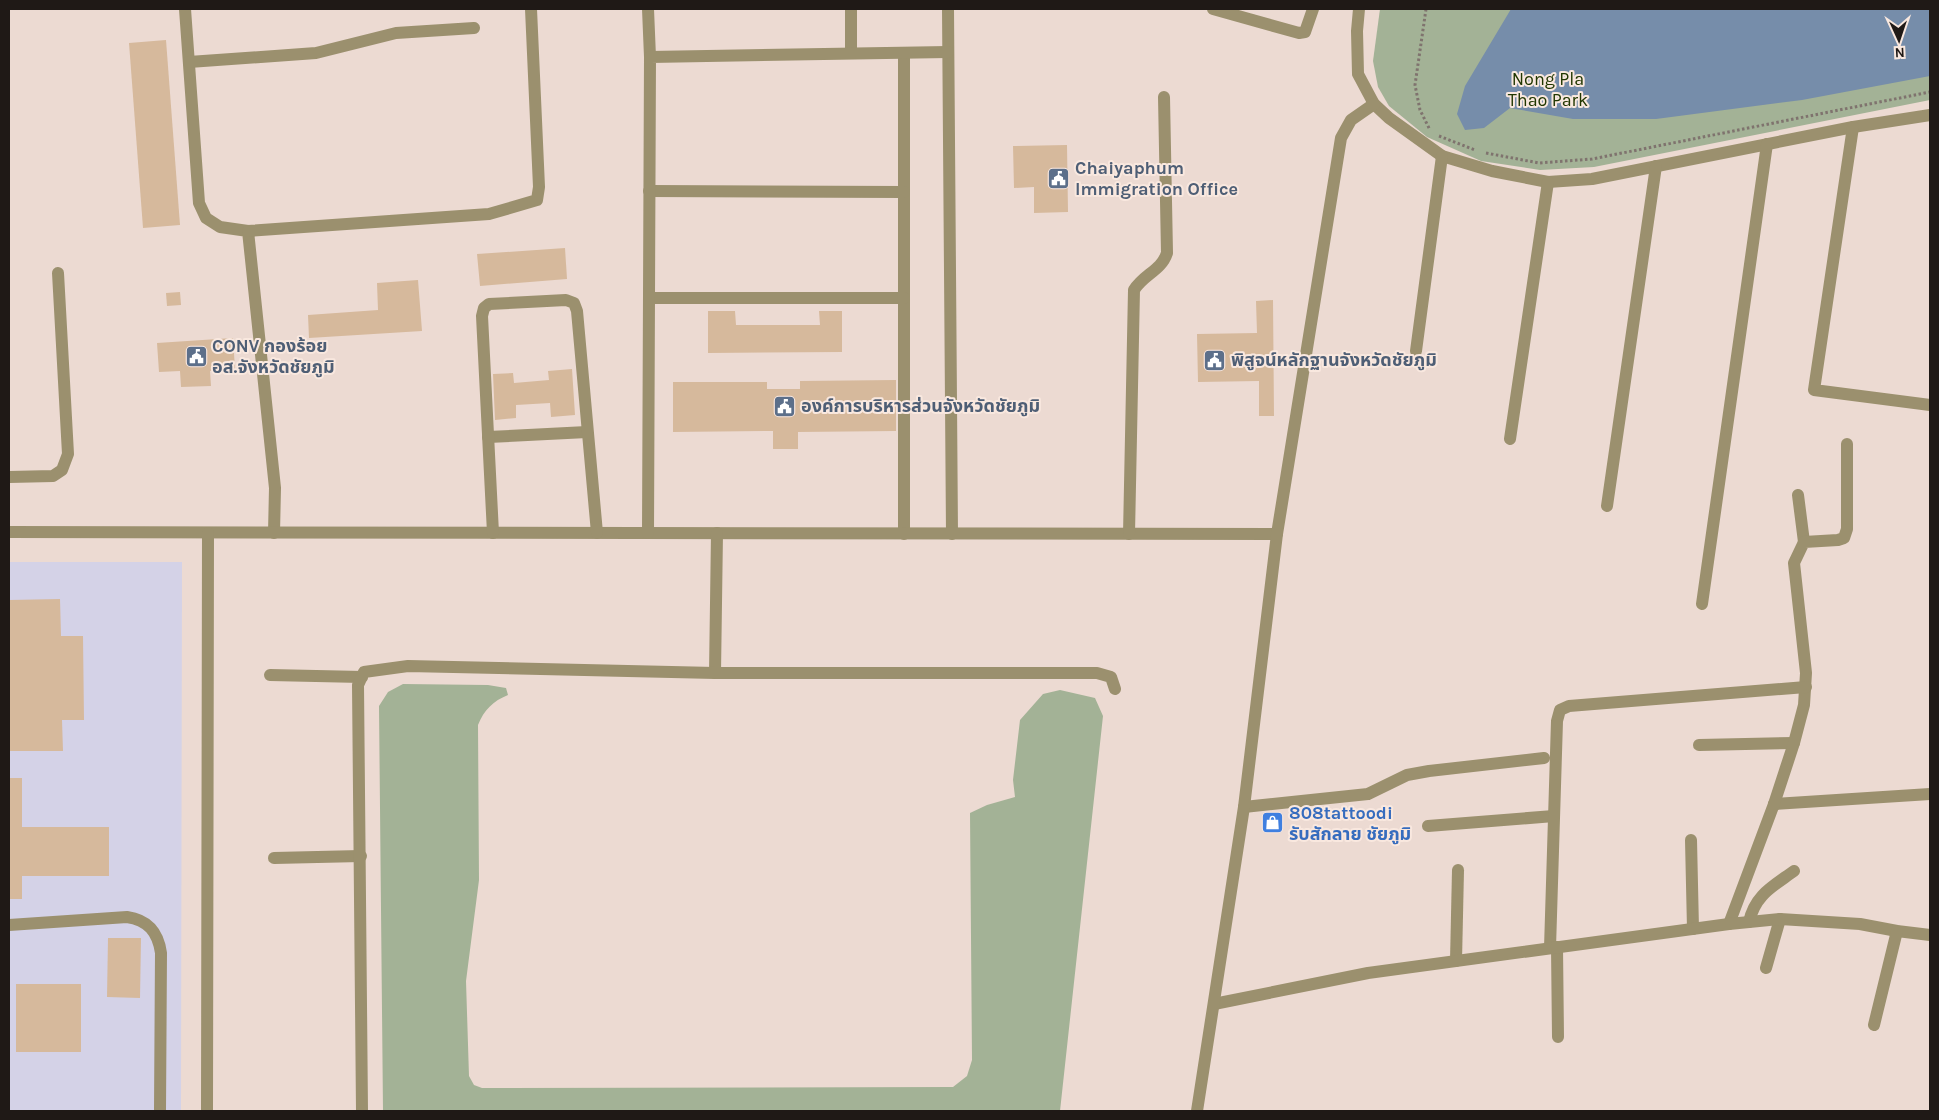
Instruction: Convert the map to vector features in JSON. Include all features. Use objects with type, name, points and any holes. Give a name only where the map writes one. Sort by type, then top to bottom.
[{"type":"street","points":[[185,9],[200,203],[206,218],[220,227],[248,231],[489,214],[537,200],[540,187],[532,9]]},
{"type":"street","points":[[648,9],[650,57],[648,533]]},
{"type":"street","points":[[851,9],[851,53]]},
{"type":"street","points":[[948,9],[952,534]]},
{"type":"street","points":[[1213,9],[1299,32],[1305,32],[1313,9]]},
{"type":"street","points":[[1359,9],[1358,74],[1374,104],[1389,118],[1442,156],[1492,171],[1548,182],[1592,179],[1853,127],[1930,115]]},
{"type":"street","points":[[190,62],[316,52],[396,33],[474,28]]},
{"type":"street","points":[[650,57],[948,52]]},
{"type":"street","points":[[904,53],[904,534]]},
{"type":"street","points":[[1129,534],[1134,290],[1138,282],[1164,263],[1167,253],[1164,97]]},
{"type":"street","points":[[1197,1111],[1244,806],[1277,534],[1340,138],[1351,120],[1374,104]]},
{"type":"street","points":[[1853,127],[1814,390],[1930,405]]},
{"type":"street","points":[[1702,604],[1767,144]]},
{"type":"street","points":[[1416,351],[1442,156]]},
{"type":"street","points":[[1607,506],[1656,166]]},
{"type":"street","points":[[1510,439],[1548,182]]},
{"type":"street","points":[[649,191],[904,192]]},
{"type":"street","points":[[248,231],[275,488],[274,533]]},
{"type":"street","points":[[9,477],[53,476],[62,470],[68,454],[58,273]]},
{"type":"street","points":[[649,298],[904,298]]},
{"type":"street","points":[[493,533],[482,316],[484,308],[489,304],[566,300],[574,303],[577,311],[597,533]]},
{"type":"street","points":[[488,437],[587,432]]},
{"type":"street","points":[[1804,542],[1844,538],[1847,529],[1847,444]]},
{"type":"street","points":[[1729,924],[1774,804],[1804,705],[1806,673],[1794,563],[1804,542],[1798,495]]},
{"type":"street","points":[[9,532],[1277,534]]},
{"type":"street","points":[[206,1111],[208,533]]},
{"type":"street","points":[[715,673],[717,533]]},
{"type":"street","points":[[362,1111],[358,685],[364,672],[408,666],[715,673],[1097,673],[1111,677],[1116,689]]},
{"type":"street","points":[[270,675],[362,678]]},
{"type":"street","points":[[1558,1036],[1554,947],[1554,816],[1557,721],[1560,710],[1569,706],[1806,686]]},
{"type":"street","points":[[1699,745],[1794,743]]},
{"type":"street","points":[[1244,806],[1368,794],[1407,775],[1544,758]]},
{"type":"street","points":[[1774,804],[1930,794]]},
{"type":"street","points":[[1428,826],[1554,816]]},
{"type":"street","points":[[1691,840],[1692,928]]},
{"type":"street","points":[[274,858],[361,856]]},
{"type":"street","points":[[1456,961],[1458,870]]},
{"type":"street","points":[[1749,922],[1752,908],[1758,899],[1794,871]]},
{"type":"street","points":[[9,925],[127,917],[138,919],[155,932],[161,953],[160,1111]]},
{"type":"street","points":[[1214,1004],[1368,973],[1692,928],[1780,919],[1860,924],[1930,935]]},
{"type":"street","points":[[1766,968],[1780,919]]},
{"type":"street","points":[[1874,1025],[1897,931]]},
{"type":"path","points":[[1426,9],[1415,85],[1420,110],[1432,133],[1481,152],[1538,162],[1592,159],[1930,92]]},
{"type":"shaded area","name":"Nong Pla Thao Park","points":[[1511,9],[1930,9],[1930,76],[1802,100],[1656,119],[1573,119],[1510,108],[1484,128],[1465,130],[1457,114],[1465,86]]},
{"type":"shaded area","points":[[9,562],[182,562],[181,1111],[9,1111]]},
{"type":"green space","name":"Nong Pla Thao Park","points":[[1380,9],[1930,9],[1930,100],[1594,167],[1540,170],[1481,161],[1427,137],[1389,106],[1378,87],[1373,61]]},
{"type":"green space","points":[[403,684],[488,685],[506,688],[508,695],[490,707],[478,725],[479,880],[466,981],[469,1076],[474,1085],[482,1088],[953,1087],[967,1076],[972,1060],[970,813],[987,805],[1015,797],[1013,780],[1020,720],[1043,694],[1060,690],[1095,698],[1103,716],[1060,1111],[383,1111],[379,706],[388,692]]},
{"type":"building","points":[[166,40],[180,225],[143,228],[129,43]]},
{"type":"building","points":[[1067,145],[1068,212],[1034,213],[1034,187],[1014,188],[1013,146]]},
{"type":"building","points":[[565,248],[567,279],[480,286],[477,254]]},
{"type":"building","points":[[418,280],[422,331],[309,338],[308,315],[378,310],[377,283]]},
{"type":"building","points":[[180,292],[181,305],[167,306],[166,293]]},
{"type":"building","points":[[1273,300],[1274,416],[1259,416],[1259,381],[1198,382],[1197,334],[1257,333],[1256,301]]},
{"type":"building","points":[[708,311],[735,311],[736,325],[820,325],[819,311],[842,311],[842,352],[708,353]]},
{"type":"building","name":"CONV กองร้อย อส.จังหวัดชัยภูมิ","points":[[233,338],[235,369],[210,371],[211,386],[181,387],[180,371],[159,372],[157,343]]},
{"type":"building","points":[[572,369],[575,415],[551,417],[550,403],[516,405],[516,418],[495,420],[493,374],[513,373],[514,383],[549,380],[548,371]]},
{"type":"building","name":"องค์การบริหารส่วนจังหวัดชัยภูมิ","points":[[896,380],[896,431],[798,432],[798,449],[773,449],[773,431],[673,432],[673,382],[767,382],[767,389],[800,389],[800,381]]},
{"type":"building","points":[[60,599],[61,636],[83,636],[84,720],[62,720],[63,751],[9,751],[9,600]]},
{"type":"building","points":[[9,778],[22,778],[22,827],[109,827],[109,876],[22,876],[22,899],[9,899]]},
{"type":"building","points":[[108,938],[141,938],[140,998],[107,997]]},
{"type":"building","points":[[16,984],[81,984],[81,1052],[16,1052]]},
{"type":"place","name":"Chaiyaphum Immigration Office","points":[[1059,178]]},
{"type":"place","name":"CONV กองร้อย อส.จังหวัดชัยภูมิ","points":[[196,356]]},
{"type":"place","name":"พิสูจน์หลักฐานจังหวัดชัยภูมิ","points":[[1215,360]]},
{"type":"place","name":"องค์การบริหารส่วนจังหวัดชัยภูมิ","points":[[785,406]]},
{"type":"place","name":"808tattoodi รับสักลาย ชัยภูมิ","points":[[1273,823]]}]
